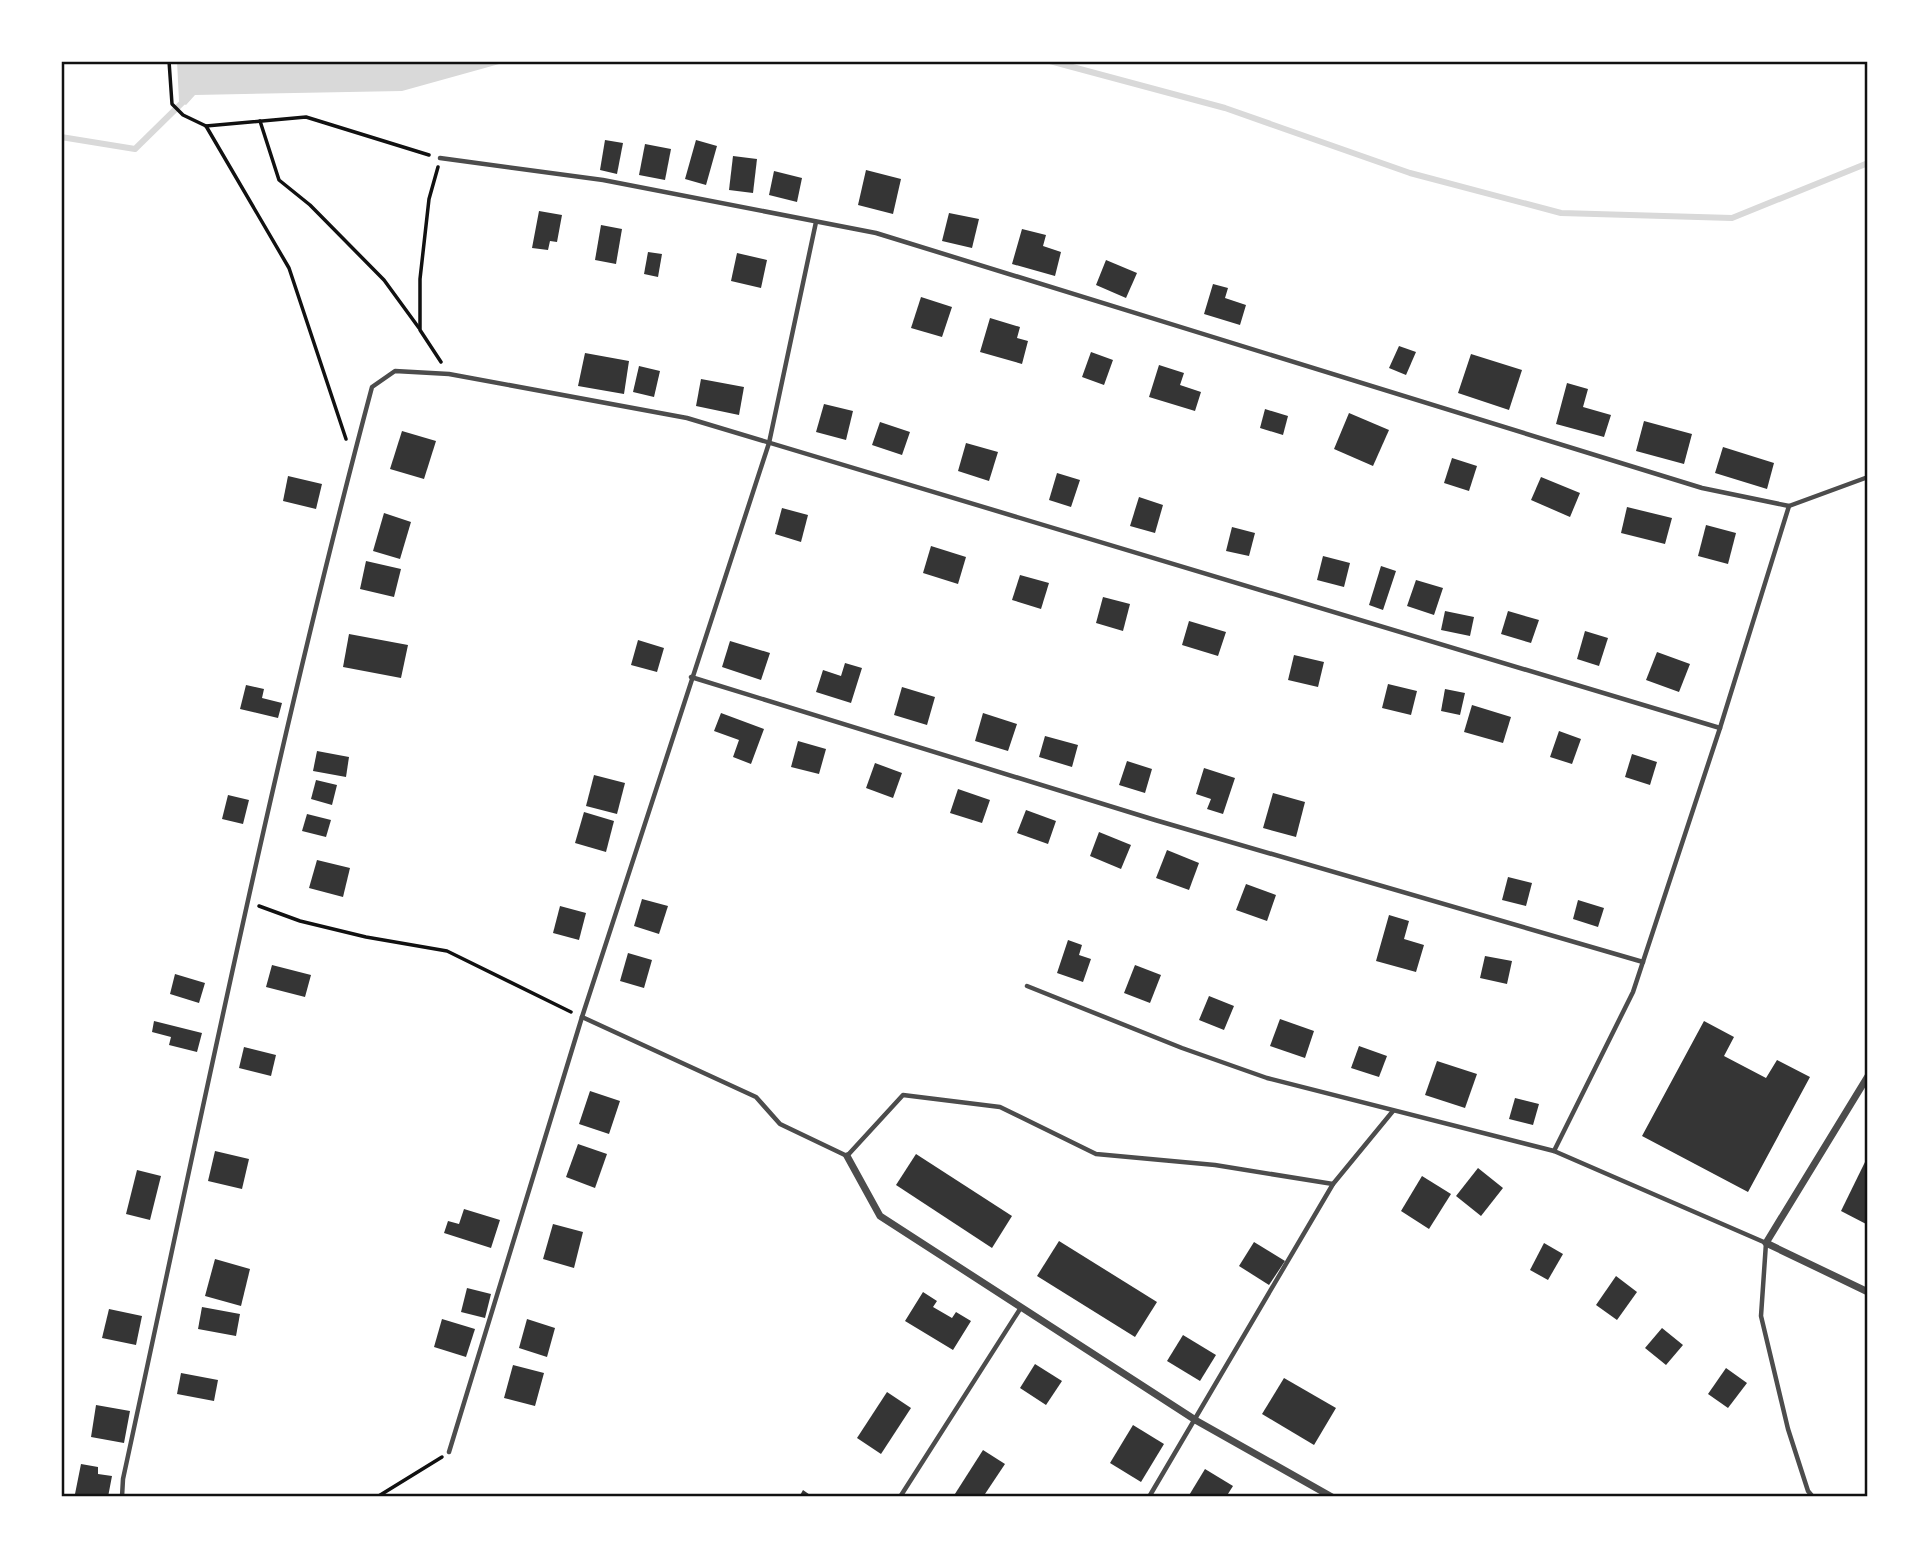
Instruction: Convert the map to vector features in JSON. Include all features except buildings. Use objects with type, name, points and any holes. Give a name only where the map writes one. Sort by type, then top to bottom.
[{"type":"street","points":[[1868,1076],[1766,1243],[1868,1292]]},
{"type":"street","points":[[847,1156],[880,1216],[1197,1421],[1332,1497]]},
{"type":"lane","points":[[440,158],[603,180],[876,233],[1702,488],[1789,506],[1868,477]]},
{"type":"lane","points":[[449,1452],[582,1017],[632,871],[691,677],[769,443],[816,222]]},
{"type":"lane","points":[[122,1497],[125,1466],[249,902],[353,461],[373,387],[395,371],[449,374],[687,418],[1720,728]]},
{"type":"lane","points":[[1554,1151],[1633,992],[1720,728],[1789,506]]},
{"type":"lane","points":[[691,677],[1155,820],[1643,961]]},
{"type":"lane","points":[[1027,986],[1181,1048],[1267,1078],[1554,1151],[1766,1243],[1761,1316],[1788,1429],[1808,1491],[1813,1497]]},
{"type":"lane","points":[[582,1017],[756,1097],[780,1124],[847,1156],[903,1095],[1000,1107],[1096,1154],[1215,1165],[1334,1184]]},
{"type":"lane","points":[[1149,1497],[1197,1421],[1334,1184],[1394,1111]]},
{"type":"lane","points":[[900,1497],[1020,1309]]},
{"type":"path","points":[[169,61],[172,104],[183,115],[206,126],[306,117],[440,158],[429,199],[420,279],[420,330]]},
{"type":"path","points":[[260,121],[279,180],[310,205],[384,280],[449,374]]},
{"type":"path","points":[[206,126],[289,268],[353,461]]},
{"type":"path","points":[[249,902],[300,921],[366,937],[447,951],[582,1017]]},
{"type":"path","points":[[377,1497],[449,1452]]},
{"type":"shaded area","points":[[177,61],[510,61],[402,91],[195,95],[186,105],[179,101]]},
{"type":"waterway","points":[[1050,61],[1225,108],[1410,173],[1561,213],[1732,218],[1868,163]]},
{"type":"waterway","points":[[61,137],[135,149],[188,97]]}]
